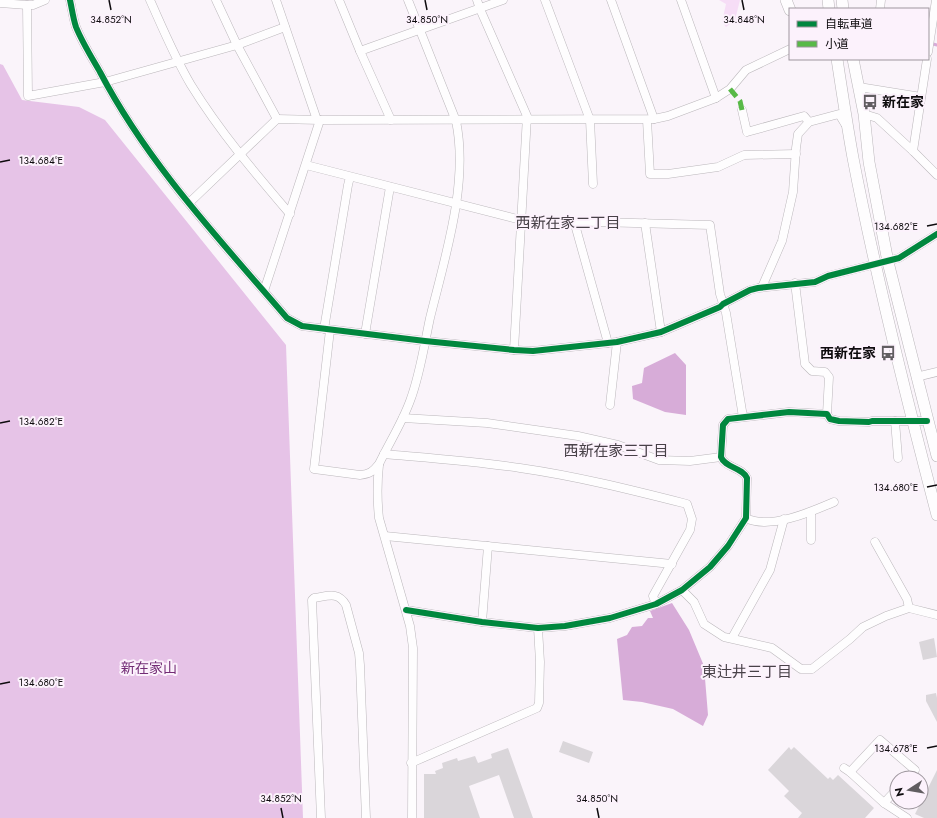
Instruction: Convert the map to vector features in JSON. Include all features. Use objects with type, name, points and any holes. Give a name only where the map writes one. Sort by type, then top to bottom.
[{"type":"street","points":[[0,3],[17,2],[33,5],[46,0]]},
{"type":"street","points":[[70,0],[76,27],[105,82],[123,113],[155,159],[189,203],[287,318],[302,326],[425,341],[532,351],[617,342],[661,332],[720,307],[724,308],[750,290],[762,287],[795,286],[815,282],[828,276],[888,262],[899,258],[937,234]]},
{"type":"street","points":[[150,0],[178,62],[208,111],[240,155],[290,214]]},
{"type":"street","points":[[216,0],[237,44],[277,119]]},
{"type":"street","points":[[264,291],[306,165],[318,120],[276,0]]},
{"type":"street","points":[[339,0],[391,120]]},
{"type":"street","points":[[350,177],[327,329],[314,469],[366,475],[373,472],[379,464],[403,418],[410,401],[415,385],[456,204],[460,157],[456,121],[408,0]]},
{"type":"street","points":[[477,0],[527,116],[514,350]]},
{"type":"street","points":[[360,51],[503,0]]},
{"type":"street","points":[[545,0],[590,120],[593,184]]},
{"type":"street","points":[[611,0],[650,120],[650,174],[668,174],[718,167],[744,155],[796,154]]},
{"type":"street","points":[[681,0],[716,98]]},
{"type":"street","points":[[930,47],[936,0]]},
{"type":"street","points":[[27,5],[28,96],[105,82],[237,44],[285,27]]},
{"type":"street","points":[[189,203],[277,119],[456,121],[650,120],[668,116],[716,98],[730,89],[746,70],[789,49]]},
{"type":"street","points":[[837,60],[858,185],[875,265],[912,421],[937,515]]},
{"type":"street","points":[[853,60],[864,114],[870,162],[888,262],[927,420],[934,435],[937,456]]},
{"type":"street","points":[[914,149],[927,60]]},
{"type":"street","points":[[859,87],[921,97]]},
{"type":"street","points":[[742,110],[747,132],[804,116],[809,122]]},
{"type":"street","points":[[762,287],[782,241],[793,192],[798,134],[809,122],[839,114],[849,132]]},
{"type":"street","points":[[864,114],[877,118],[914,149],[937,175]]},
{"type":"street","points":[[306,165],[521,220],[710,225],[743,414]]},
{"type":"street","points":[[365,334],[390,187]]},
{"type":"street","points":[[574,221],[608,343]]},
{"type":"street","points":[[645,223],[661,332]]},
{"type":"street","points":[[795,286],[805,364],[812,371],[825,372],[830,377],[827,411],[830,419],[839,421],[869,422],[927,420]]},
{"type":"street","points":[[610,405],[617,342]]},
{"type":"street","points":[[916,377],[937,372]]},
{"type":"street","points":[[406,610],[482,622],[538,628],[565,626],[610,618],[656,604],[682,590],[710,567],[728,546],[746,518],[747,478],[745,474],[722,461],[721,457],[723,425],[728,419],[743,414],[827,411]]},
{"type":"street","points":[[403,418],[487,423],[578,436],[618,445],[659,460],[690,461],[721,457]]},
{"type":"street","points":[[895,421],[898,458]]},
{"type":"street","points":[[384,454],[476,462],[576,477],[687,504],[692,519],[690,530],[653,596],[656,604]]},
{"type":"street","points":[[379,464],[377,500],[379,518],[406,610],[413,648],[411,763],[412,818]]},
{"type":"street","points":[[746,518],[751,521],[778,522],[811,512],[834,502]]},
{"type":"street","points":[[811,512],[811,540]]},
{"type":"street","points":[[732,638],[770,570],[784,519]]},
{"type":"street","points":[[385,536],[672,564]]},
{"type":"street","points":[[875,542],[907,599],[909,608]]},
{"type":"street","points":[[482,622],[488,546]]},
{"type":"street","points":[[682,590],[694,602],[704,624],[724,636],[772,648],[801,669],[812,668],[850,639],[863,627],[886,616],[909,608],[937,615]]},
{"type":"street","points":[[321,818],[312,600],[314,598],[331,595],[338,596],[343,599],[346,605],[359,654],[366,818]]},
{"type":"street","points":[[411,763],[537,708],[539,703],[540,662],[538,628]]},
{"type":"street","points":[[907,818],[884,803],[847,770],[880,740],[915,770]]},
{"type":"street","points":[[884,803],[889,798]]},
{"type":"shaded area","points":[[719,0],[740,0],[735,20],[726,27],[722,22],[726,4]]},
{"type":"shaded area","points":[[675,353],[686,365],[686,415],[665,412],[633,399],[632,386],[642,383],[644,368]]},
{"type":"shaded area","points":[[672,603],[689,630],[704,666],[708,715],[703,726],[673,709],[642,702],[623,700],[617,639],[627,635],[632,627],[642,626],[648,618],[653,618],[650,611]]},
{"type":"green space","name":"新在家山","points":[[0,64],[3,65],[22,100],[79,107],[105,120],[286,345],[303,818],[0,818]]},
{"type":"building","points":[[934,638],[937,657],[923,660],[919,642]]},
{"type":"building","points":[[936,693],[937,722],[926,701],[926,695]]},
{"type":"building","points":[[563,741],[593,752],[589,763],[559,752]]},
{"type":"building","points":[[789,747],[791,750],[794,747],[828,779],[830,777],[833,780],[838,775],[874,808],[865,818],[798,818],[802,813],[784,796],[789,791],[768,770]]},
{"type":"building","points":[[508,748],[533,818],[514,818],[499,775],[469,786],[480,818],[424,818],[424,774],[436,774],[435,771],[443,768],[442,763],[457,758],[458,761],[475,756],[478,763],[492,758],[491,754]]},
{"type":"building","points":[[937,770],[937,818],[924,818],[915,814],[917,810],[929,810],[929,786]]},
{"type":"waterway","points":[[930,43],[937,45]]},
{"type":"marked path","points":[[730,89],[740,101],[742,110]]},
{"type":"cycle path","points":[[70,0],[76,27],[87,50],[119,106],[140,138],[186,200],[236,260],[287,318],[302,326],[425,341],[533,351],[617,342],[661,332],[720,307],[750,290],[815,282],[828,276],[899,258],[937,234]]},
{"type":"cycle path","points":[[406,610],[482,622],[538,628],[565,626],[610,618],[656,604],[682,590],[710,567],[728,546],[746,518],[747,478],[745,474],[723,461],[721,457],[723,425],[728,419],[789,412],[827,414],[830,419],[839,421],[927,421]]},
{"type":"place","name":"新在家","points":[[870,102]]},
{"type":"place","name":"西新在家","points":[[888,353]]},
{"type":"district","name":"西新在家二丁目","points":[[568,223]]},
{"type":"district","name":"西新在家三丁目","points":[[616,451]]},
{"type":"district","name":"東辻井三丁目","points":[[747,672]]}]
